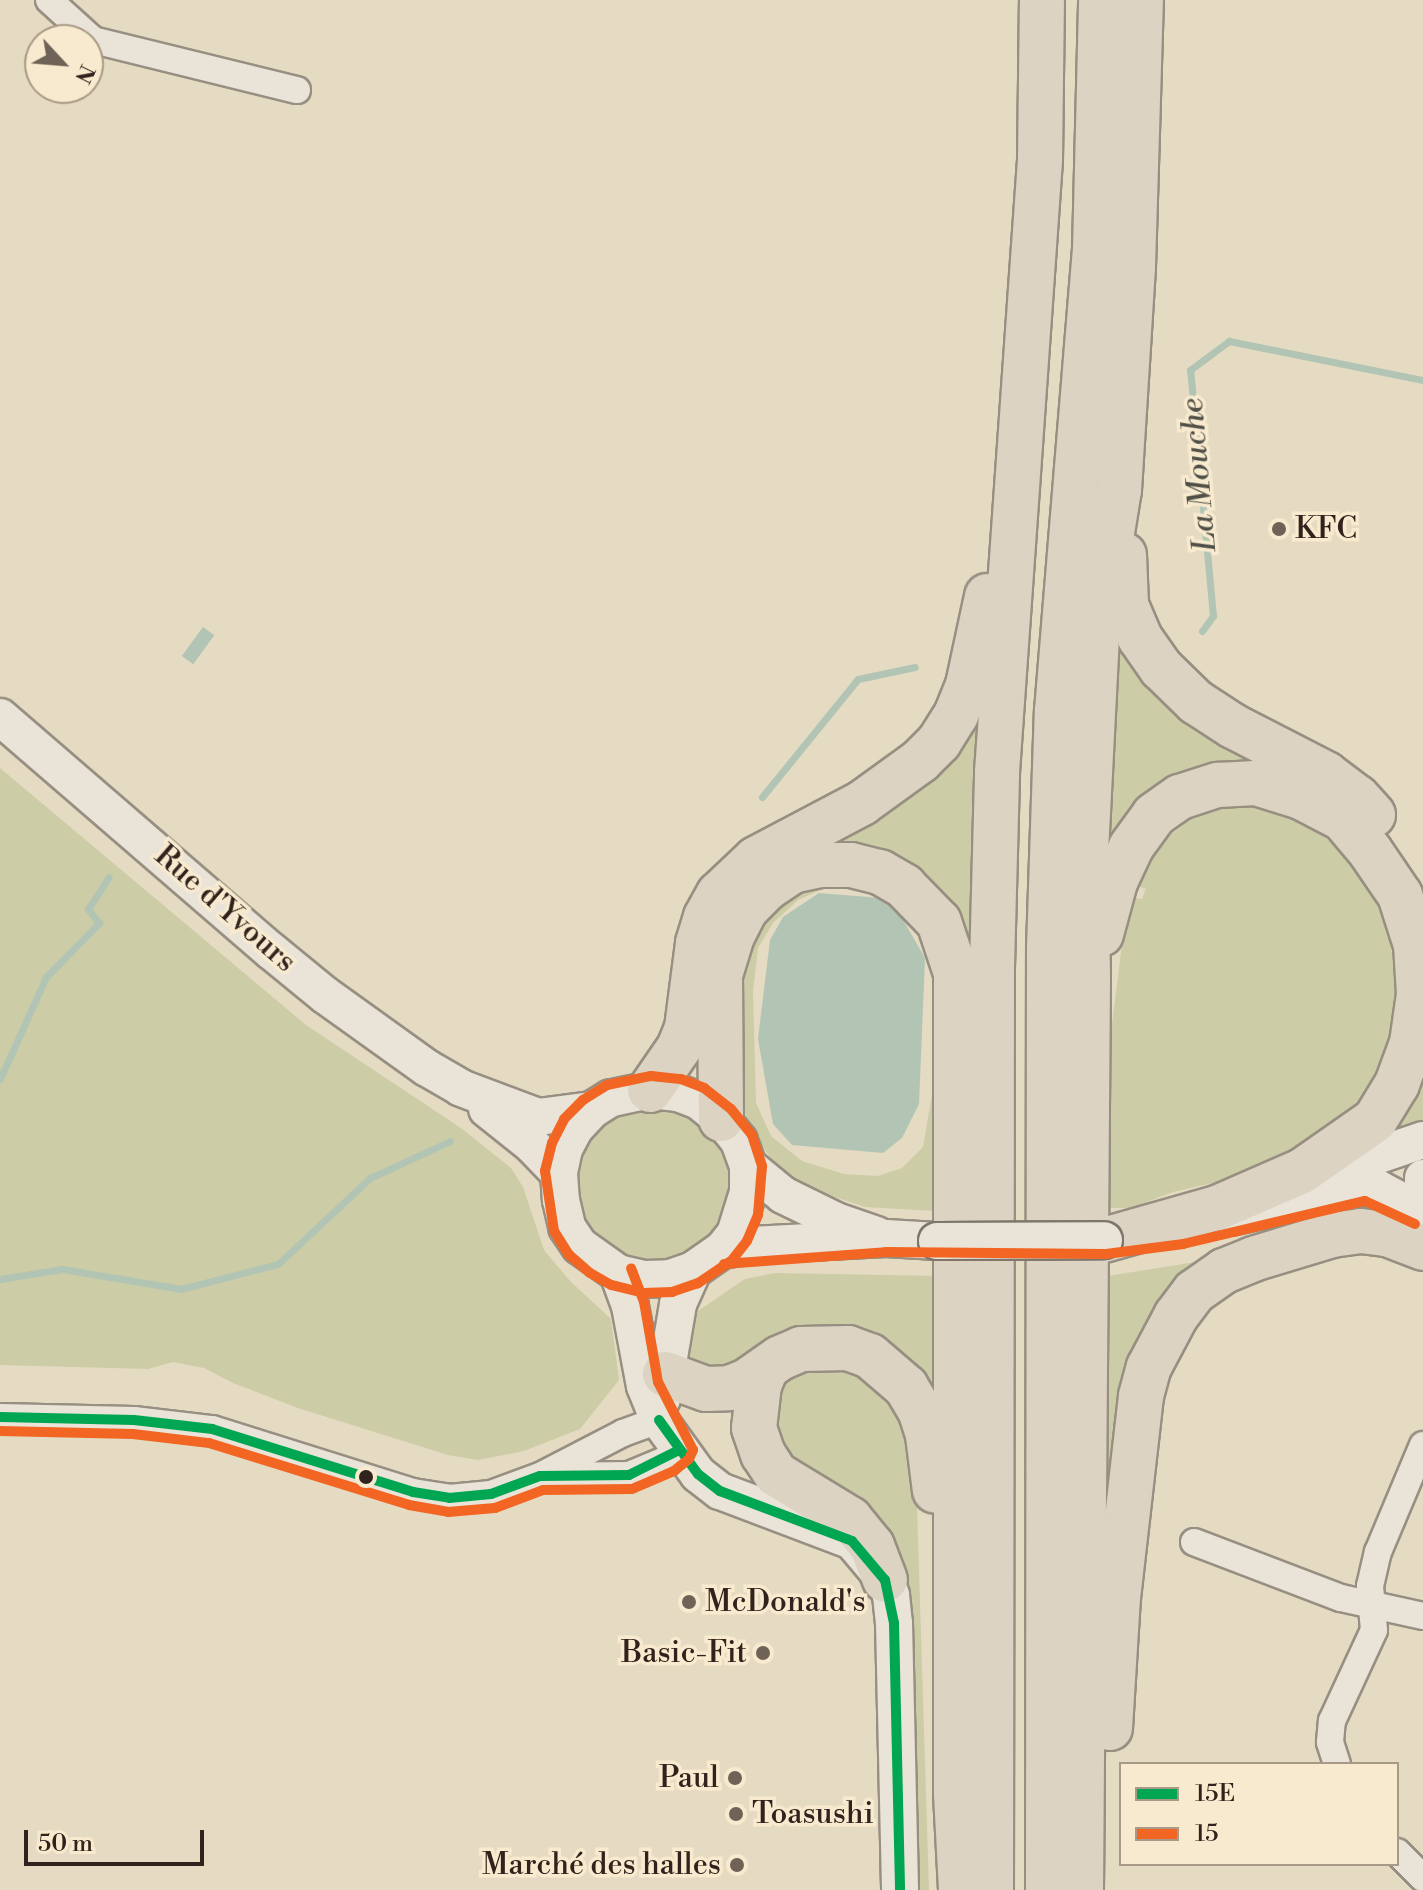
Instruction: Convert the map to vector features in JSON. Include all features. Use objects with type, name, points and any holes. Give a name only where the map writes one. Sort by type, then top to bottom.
[{"type":"highway","points":[[991,1890],[992,967],[997,772],[1022,459],[1040,160],[1042,0]]},
{"type":"highway","points":[[1048,1890],[1050,933],[1057,711],[1095,250],[1101,0]]},
{"type":"highway","points":[[1081,1890],[1088,978],[1086,852],[1098,619],[1119,490],[1133,267],[1141,0]]},
{"type":"highway","points":[[650,1090],[679,1048],[687,1028],[698,943],[706,917],[719,894],[756,859],[862,803],[894,781],[939,742],[956,715],[982,628],[999,508],[1022,459]]},
{"type":"highway","points":[[1119,490],[1125,532],[1126,605],[1140,638],[1161,668],[1196,702],[1233,726],[1326,774],[1357,797],[1397,841],[1423,889]]},
{"type":"highway","points":[[1088,978],[1115,882],[1131,847],[1154,815],[1180,797],[1218,785],[1256,783],[1301,797],[1343,819],[1400,895],[1416,945],[1419,994],[1412,1043],[1397,1084],[1375,1120],[1302,1171],[1217,1208],[1104,1240]]},
{"type":"highway","points":[[721,1119],[720,975],[731,938],[746,909],[767,888],[792,871],[820,865],[851,865],[880,872],[904,886],[939,922],[956,973],[956,1794]]},
{"type":"highway","points":[[1100,1890],[1118,1598],[1135,1433],[1141,1396],[1159,1345],[1194,1292],[1224,1271],[1253,1259],[1332,1235],[1361,1231],[1408,1239],[1423,1248]]},
{"type":"highway","points":[[652,1364],[706,1389],[729,1388],[801,1349],[848,1348],[870,1356],[889,1369],[920,1410],[928,1435],[938,1516],[961,1890]]},
{"type":"highway","points":[[765,1371],[759,1385],[754,1428],[763,1454],[776,1474],[850,1519],[872,1546],[885,1580]]},
{"type":"main road","name":"Rue d'Yvours","points":[[0,717],[325,995],[461,1088]]},
{"type":"main road","points":[[461,1088],[538,1117],[592,1110]]},
{"type":"main road","points":[[461,1088],[531,1144],[559,1173]]},
{"type":"main road","points":[[652,1364],[678,1304],[708,1260],[735,1234],[745,1211],[748,1166],[739,1141],[721,1119],[699,1101],[678,1093],[650,1090],[611,1098],[592,1110],[575,1128],[564,1149],[559,1173],[567,1227],[580,1246],[618,1273],[645,1279],[670,1278],[708,1260],[886,1238],[937,1241],[1104,1240],[1210,1222],[1364,1187],[1377,1188],[1423,1213],[1423,1178]]},
{"type":"main road","points":[[1210,1222],[1309,1179],[1423,1140]]},
{"type":"main road","points":[[748,1166],[783,1195],[836,1221],[886,1238]]},
{"type":"main road","points":[[618,1273],[652,1364],[659,1420],[698,1474],[720,1491],[852,1541],[885,1580],[891,1595],[894,1623],[900,1890]]},
{"type":"street","points":[[49,0],[93,40],[297,90]]},
{"type":"street","points":[[0,1417],[189,1425],[318,1461],[413,1492],[449,1498],[491,1494],[540,1476],[623,1433],[659,1420]]},
{"type":"street","points":[[1336,1762],[1330,1742],[1332,1721],[1374,1630],[1370,1586],[1378,1552],[1423,1445]]},
{"type":"street","points":[[540,1476],[629,1475],[667,1459],[679,1450]]},
{"type":"street","points":[[1194,1542],[1373,1607],[1423,1616]]},
{"type":"street","points":[[1399,1854],[1423,1878]]},
{"type":"green space","points":[[1117,623],[1272,760],[1103,869]]},
{"type":"green space","points":[[976,709],[970,963],[822,850]]},
{"type":"green space","points":[[0,768],[306,1025],[461,1128],[511,1168],[523,1187],[544,1250],[571,1282],[611,1319],[619,1380],[580,1429],[524,1451],[478,1460],[448,1455],[298,1408],[233,1383],[204,1368],[173,1362],[148,1369],[0,1365]]},
{"type":"green space","points":[[1233,805],[1273,808],[1314,827],[1352,863],[1369,887],[1387,927],[1395,971],[1397,997],[1388,1064],[1354,1115],[1280,1159],[1226,1180],[1173,1192],[1131,1208],[1101,1208],[1104,1089],[1125,920],[1129,919],[1134,898],[1142,899],[1146,889],[1138,886],[1149,861],[1170,835],[1197,815]]},
{"type":"green space","points":[[806,885],[859,885],[827,887],[798,900],[773,923],[758,948],[753,992],[756,1103],[771,1136],[802,1161],[844,1174],[878,1176],[902,1168],[923,1147],[934,1083],[934,1211],[865,1207],[805,1187],[774,1164],[750,1126],[736,1090],[743,953],[779,899]]},
{"type":"green space","points":[[1423,1056],[1423,1126],[1372,1140]]},
{"type":"green space","points":[[653,1106],[683,1112],[708,1129],[725,1154],[731,1184],[725,1214],[708,1239],[683,1256],[653,1262],[623,1256],[598,1239],[581,1214],[575,1184],[581,1154],[598,1129],[623,1112]]},
{"type":"green space","points":[[1202,1261],[1204,1268],[1100,1563],[1101,1277]]},
{"type":"green space","points":[[775,1273],[939,1276],[940,1417],[916,1376],[756,1362],[688,1372],[676,1340],[692,1315],[745,1279]]},
{"type":"green space","points":[[806,1366],[858,1370],[899,1406],[916,1474],[929,1890],[920,1890],[911,1612],[906,1584],[809,1474],[780,1447],[774,1434],[778,1394],[793,1373]]},
{"type":"shaded area","points":[[203,627],[214,635],[193,664],[182,656]]},
{"type":"shaded area","points":[[819,893],[881,898],[902,918],[925,958],[919,1104],[902,1138],[883,1153],[792,1145],[773,1124],[758,1039],[770,940],[783,917]]},
{"type":"waterway","name":"La Mouche","points":[[1202,631],[1213,616],[1190,370],[1229,341],[1423,380]]},
{"type":"waterway","name":"La Mouche","points":[[762,797],[858,679],[915,667]]},
{"type":"waterway","points":[[0,1079],[46,977],[99,923],[88,909],[109,877]]},
{"type":"waterway","name":"La Mouche","points":[[0,1279],[62,1269],[181,1289],[278,1264],[370,1178],[450,1141]]},
{"type":"transit line","name":"15","points":[[731,1261],[698,1283],[672,1292],[644,1293],[611,1285],[590,1273],[569,1255],[554,1231],[545,1171],[552,1143],[564,1119],[583,1100],[607,1085],[651,1076],[681,1079],[704,1088],[731,1109],[752,1135],[762,1166],[758,1215],[747,1241],[733,1259]]},
{"type":"transit line","name":"15","points":[[724,1264],[886,1252],[1106,1254],[1183,1244],[1365,1201],[1415,1224]]},
{"type":"transit line","name":"15","points":[[0,1431],[133,1434],[209,1443],[409,1505],[448,1512],[495,1508],[543,1490],[632,1489],[674,1471],[689,1459],[693,1450],[658,1382],[644,1302],[631,1268]]},
{"type":"transit line","name":"15E","points":[[0,1417],[134,1420],[212,1429],[413,1492],[449,1498],[491,1494],[540,1476],[629,1475],[679,1450]]},
{"type":"transit line","name":"15E","points":[[659,1420],[698,1474],[720,1491],[852,1541],[885,1580],[894,1623],[900,1890]]},
{"type":"place","name":"KFC","points":[[1279,529]]},
{"type":"place","name":"McDonald's","points":[[689,1602]]},
{"type":"place","name":"Basic-Fit","points":[[763,1653]]},
{"type":"place","name":"Paul","points":[[735,1778]]},
{"type":"place","name":"Toasushi","points":[[736,1814]]},
{"type":"place","name":"Marché des halles","points":[[737,1865]]}]
